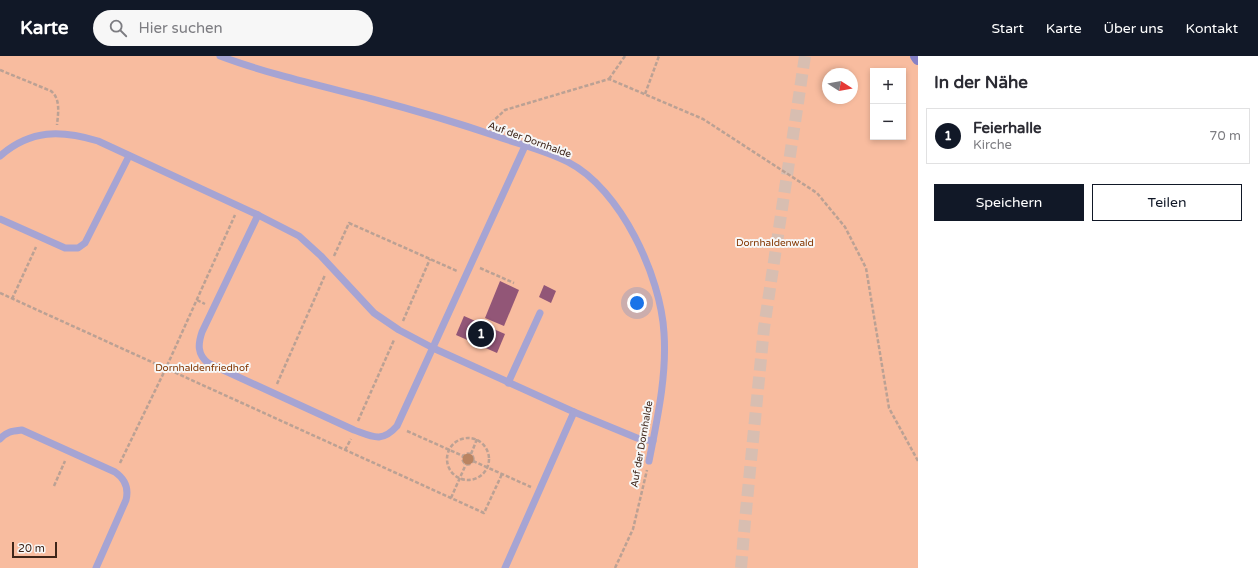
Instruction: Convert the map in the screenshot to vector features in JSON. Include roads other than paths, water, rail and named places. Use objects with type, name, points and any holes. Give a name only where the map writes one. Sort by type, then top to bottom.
[{"type":"lane","name":"Auf der Dornhalde","points":[[220,56],[482,131],[569,162],[590,178],[611,198],[629,225],[648,264],[661,305],[664,332],[664,365],[649,461]]},
{"type":"lane","points":[[0,156],[12,146],[40,134],[57,133],[79,135],[98,142],[239,206],[299,236],[321,256],[374,313],[399,330],[433,348],[574,412],[637,438],[653,441]]},
{"type":"lane","points":[[258,215],[202,332],[199,342],[199,351],[202,358],[208,363],[354,430],[373,437],[379,438],[387,436],[397,426],[525,146]]},
{"type":"lane","points":[[0,219],[65,248],[78,248],[85,243],[129,156]]},
{"type":"lane","points":[[508,383],[540,313]]},
{"type":"lane","points":[[505,568],[574,412]]},
{"type":"lane","points":[[0,439],[4,434],[11,431],[22,430],[115,472],[123,478],[128,494],[96,568]]},
{"type":"tunnel","points":[[741,568],[764,328],[805,56]]},
{"type":"place","name":"Feierhalle","points":[[481,334]]},
{"type":"park label","name":"Dornhaldenwald","points":[[775,242]]},
{"type":"park label","name":"Dornhaldenfriedhof","points":[[202,367]]}]
